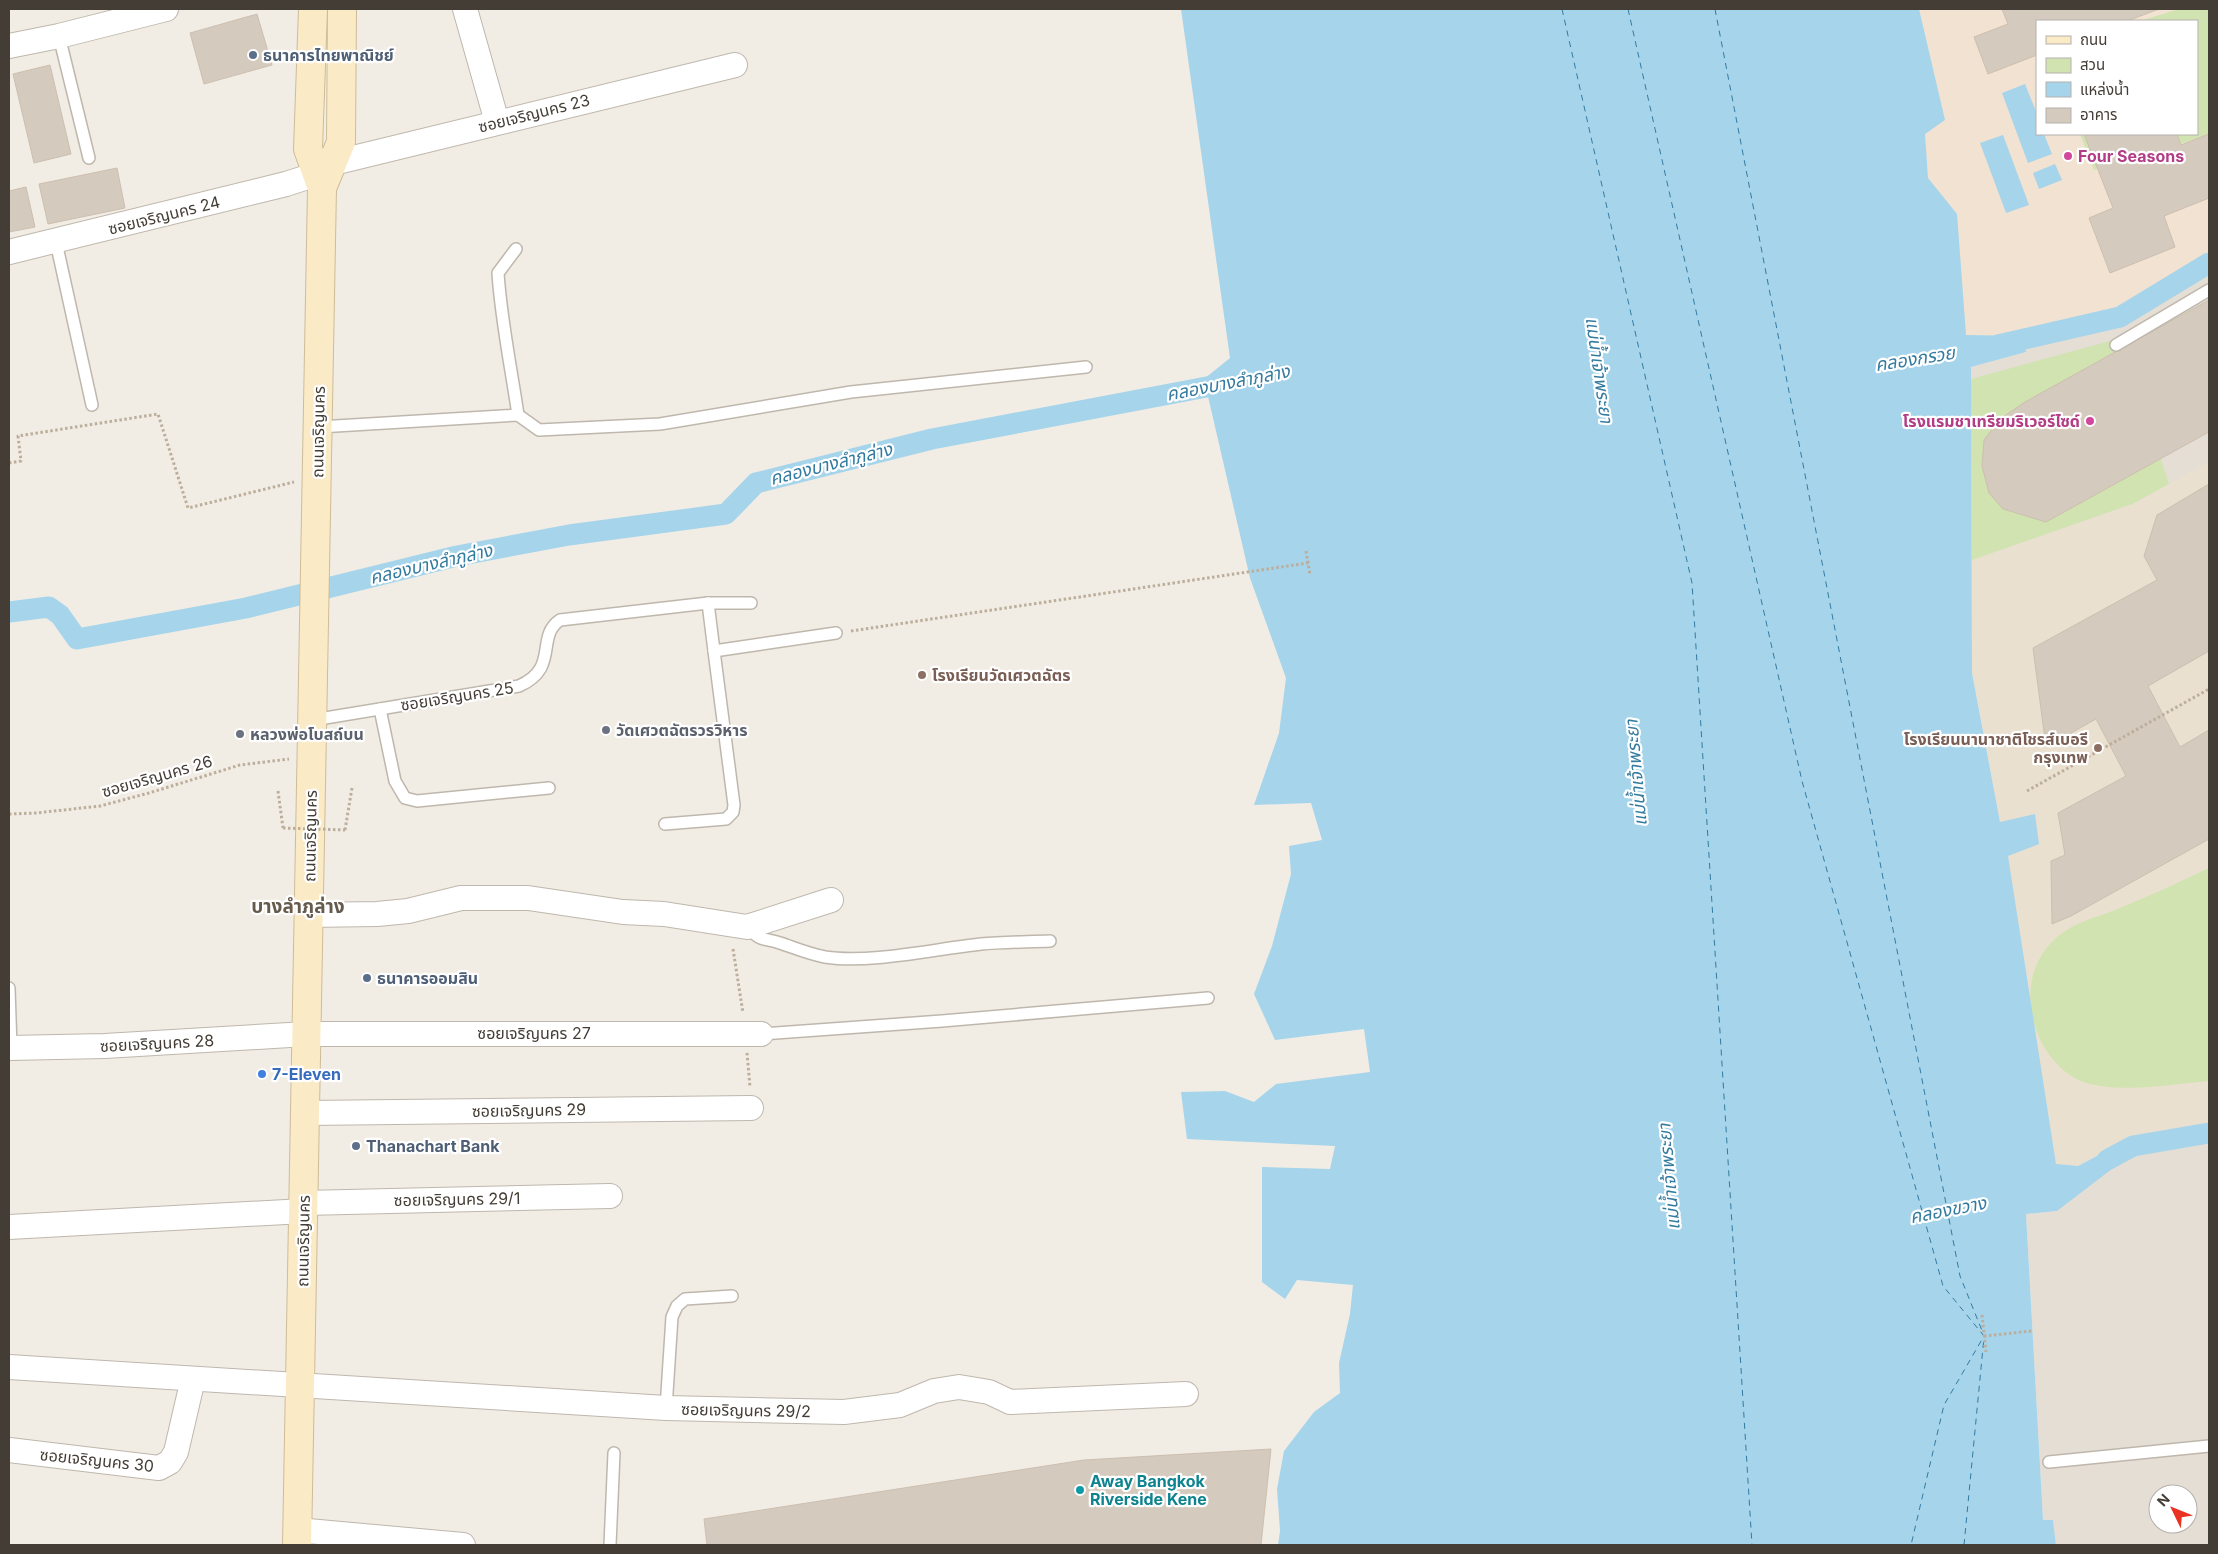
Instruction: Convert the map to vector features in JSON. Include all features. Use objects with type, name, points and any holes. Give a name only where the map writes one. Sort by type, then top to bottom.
[{"type":"main road","name":"ถนนเจริญนคร","points":[[313,9],[308,149],[324,175]]},
{"type":"main road","name":"ถนนเจริญนคร","points":[[297,1538],[324,175],[341,142],[342,9]]},
{"type":"street","points":[[9,46],[59,36],[166,9]]},
{"type":"street","points":[[465,9],[497,122]]},
{"type":"street","name":"ซอยเจริญนคร 23","points":[[324,175],[497,122],[735,65]]},
{"type":"street","name":"ซอยเจริญนคร 24","points":[[9,252],[324,175]]},
{"type":"street","points":[[308,915],[377,914],[408,911],[461,898],[528,898],[747,927],[831,900]]},
{"type":"street","name":"ซอยเจริญนคร 27","points":[[306,1034],[762,1034]]},
{"type":"street","name":"ซอยเจริญนคร 28","points":[[10,1048],[105,1046],[306,1034]]},
{"type":"street","name":"ซอยเจริญนคร 29","points":[[306,1113],[751,1108]]},
{"type":"street","name":"ซอยเจริญนคร 29/1","points":[[9,1227],[304,1207],[610,1196]]},
{"type":"street","points":[[9,1368],[300,1385]]},
{"type":"street","name":"ซอยเจริญนคร 30","points":[[9,1450],[160,1468],[170,1462],[176,1452],[193,1379]]},
{"type":"street","name":"ซอยเจริญนคร 29/2","points":[[300,1385],[666,1408],[844,1412],[900,1405],[934,1391],[959,1387],[989,1392],[1010,1402],[1186,1394]]},
{"type":"street","points":[[297,1538],[464,1545]]},
{"type":"lane","points":[[59,36],[89,158]]},
{"type":"lane","points":[[56,242],[92,405]]},
{"type":"lane","points":[[516,249],[498,273],[500,306],[518,415]]},
{"type":"lane","points":[[2116,345],[2209,290]]},
{"type":"lane","points":[[319,427],[518,415],[539,430],[660,424],[851,392],[1086,367]]},
{"type":"lane","name":"ซอยเจริญนคร 25","points":[[313,720],[519,686],[529,682],[543,666],[550,629],[560,620],[708,604],[750,603]]},
{"type":"lane","points":[[665,824],[726,819],[733,812],[734,805],[708,604]]},
{"type":"lane","points":[[714,651],[836,633]]},
{"type":"lane","points":[[380,709],[395,781],[405,798],[417,801],[549,788]]},
{"type":"lane","points":[[747,927],[760,939],[836,958],[894,955],[982,944],[1050,941]]},
{"type":"lane","points":[[9,988],[10,1048]]},
{"type":"lane","points":[[762,1034],[942,1021],[1208,998]]},
{"type":"lane","points":[[666,1408],[672,1318],[677,1306],[685,1299],[732,1296]]},
{"type":"lane","points":[[2049,1462],[2209,1446]]},
{"type":"lane","points":[[610,1545],[614,1453]]},
{"type":"path","points":[[296,57],[357,58]]},
{"type":"path","points":[[9,463],[21,461],[18,436],[158,414],[188,508],[317,477]]},
{"type":"path","points":[[1306,551],[1310,575]]},
{"type":"path","points":[[836,633],[1308,563]]},
{"type":"path","points":[[2028,791],[2209,689]]},
{"type":"path","name":"ซอยเจริญนคร 26","points":[[9,814],[100,806],[240,765],[312,756]]},
{"type":"path","points":[[278,792],[283,828],[345,830],[352,788]]},
{"type":"path","points":[[1982,1315],[1986,1352]]},
{"type":"path","points":[[1984,1336],[2032,1331]]},
{"type":"shaded area","points":[[1919,9],[2209,9],[2209,1545],[2056,1545],[2053,1520],[2043,1520],[2026,1214],[2057,1211],[2129,1139],[1972,673],[1971,367],[2026,352],[2024,336],[1966,335],[1925,134],[1945,119]]},
{"type":"shaded area","name":"Four Seasons","points":[[1919,9],[2209,9],[2209,259],[2119,314],[2024,336],[1966,335],[1957,215],[1928,178],[1925,134],[1945,119]]},
{"type":"shaded area","name":"โรงเรียนนานาชาติโชรส์เบอรี กรุงเทพ","points":[[2209,462],[2209,1124],[2188,1126],[2129,1139],[2078,1166],[2056,1165],[2000,823],[1972,673],[1972,560],[2132,504]]},
{"type":"green space","points":[[2179,9],[2209,9],[2209,135],[2094,170],[2080,135],[2198,135],[2198,20],[2143,20]]},
{"type":"green space","name":"โรงแรมชาเทรียมริเวอร์ไซด์","points":[[2121,338],[2169,484],[2132,504],[1972,560],[1971,379]]},
{"type":"green space","points":[[2209,868],[2209,1081],[2123,1088],[2095,1085],[2083,1082],[2072,1076],[2061,1068],[2045,1049],[2039,1037],[2032,1013],[2030,994],[2033,975],[2045,949],[2059,935],[2082,922],[2139,900]]},
{"type":"water","name":"แม่น้ำเจ้าพระยา","points":[[1181,9],[1919,9],[1945,120],[1925,134],[1928,178],[1957,214],[1966,335],[2024,336],[2026,352],[1971,367],[1972,673],[2000,822],[2035,814],[2039,844],[2008,856],[2056,1164],[2078,1166],[2129,1139],[2134,1152],[2057,1211],[2026,1214],[2043,1520],[2053,1520],[2056,1545],[1278,1545],[1280,1531],[1277,1489],[1284,1451],[1314,1412],[1340,1393],[1339,1363],[1350,1314],[1353,1285],[1297,1280],[1285,1299],[1262,1282],[1262,1167],[1330,1169],[1335,1146],[1187,1139],[1181,1092],[1225,1091],[1254,1102],[1276,1084],[1370,1072],[1364,1029],[1275,1040],[1254,994],[1272,946],[1291,874],[1289,846],[1322,840],[1311,803],[1254,805],[1279,733],[1286,678],[1250,578],[1204,379],[1230,358]]},
{"type":"water","points":[[2025,84],[2036,112],[2036,135],[2044,135],[2052,154],[2028,163],[2002,93]]},
{"type":"water","points":[[2003,135],[2029,205],[2006,213],[1980,143]]},
{"type":"water","points":[[2055,164],[2062,180],[2039,189],[2033,173]]},
{"type":"building","points":[[2002,9],[2159,9],[2130,20],[2036,20],[2036,55],[1988,74],[1974,37],[2008,24]]},
{"type":"building","points":[[257,14],[272,65],[204,84],[190,33]]},
{"type":"building","points":[[50,65],[71,154],[34,163],[13,74]]},
{"type":"building","points":[[2209,134],[2209,198],[2164,216],[2175,247],[2110,273],[2089,218],[2113,208],[2084,135],[2177,135],[2181,145]]},
{"type":"building","points":[[117,168],[125,208],[48,224],[39,184]]},
{"type":"building","points":[[26,187],[35,227],[9,232],[9,191]]},
{"type":"building","name":"โรงแรมชาเทรียมริเวอร์ไซด์","points":[[2209,300],[2209,432],[2046,522],[2003,509],[1989,493],[1982,466],[1984,440],[2000,419],[2025,402]]},
{"type":"building","points":[[2209,484],[2209,651],[2148,686],[2180,747],[2209,730],[2209,839],[2071,916],[2052,924],[2051,861],[2065,855],[2058,813],[2126,776],[2096,719],[2046,747],[2033,648],[2157,580],[2144,556],[2157,515]]},
{"type":"building","name":"Away Bangkok Riverside Kene","points":[[1271,1449],[1261,1545],[707,1545],[704,1519],[1084,1460]]},
{"type":"waterway","name":"คลองกรวย","points":[[1998,345],[2120,317],[2209,263]]},
{"type":"waterway","name":"คลองบางลำภูล่าง","points":[[9,612],[49,607],[60,615],[77,639],[246,608],[457,556],[569,535],[726,514],[756,483],[932,439],[1233,382]]},
{"type":"waterway","name":"คลองขวาง","points":[[2107,1160],[2133,1146],[2209,1133]]},
{"type":"ferry route","points":[[1562,9],[1692,583],[1752,1545]]},
{"type":"ferry route","points":[[1628,9],[1802,781],[1943,1286],[1984,1336],[1944,1405],[1911,1545]]},
{"type":"ferry route","points":[[1715,9],[1960,1276],[1983,1333]]},
{"type":"ferry route","points":[[1964,1545],[1984,1337]]},
{"type":"place","name":"ธนาคารไทยพาณิชย์","points":[[253,55]]},
{"type":"place","name":"Four Seasons","points":[[2068,156]]},
{"type":"place","name":"โรงแรมชาเทรียมริเวอร์ไซด์","points":[[2090,421]]},
{"type":"place","name":"โรงเรียนวัดเศวตฉัตร","points":[[922,675]]},
{"type":"place","name":"วัดเศวตฉัตรวรวิหาร","points":[[606,730]]},
{"type":"place","name":"หลวงพ่อโบสถ์บน","points":[[240,734]]},
{"type":"place","name":"โรงเรียนนานาชาติโชรส์เบอรี กรุงเทพ","points":[[2098,748]]},
{"type":"place","name":"ธนาคารออมสิน","points":[[367,978]]},
{"type":"place","name":"7-Eleven","points":[[262,1074]]},
{"type":"place","name":"Thanachart Bank","points":[[356,1146]]},
{"type":"place","name":"Away Bangkok Riverside Kene","points":[[1080,1490]]},
{"type":"district","name":"บางลำภูล่าง","points":[[298,906]]}]
